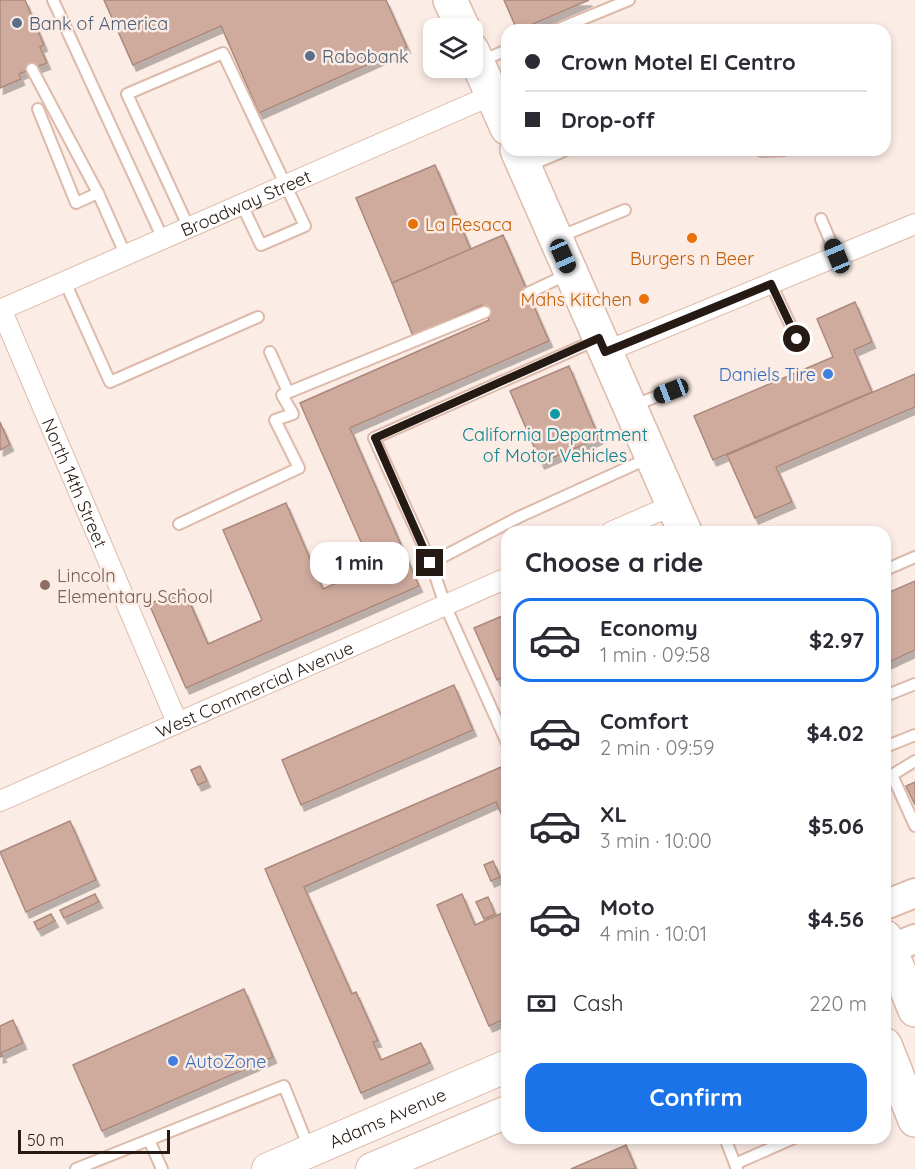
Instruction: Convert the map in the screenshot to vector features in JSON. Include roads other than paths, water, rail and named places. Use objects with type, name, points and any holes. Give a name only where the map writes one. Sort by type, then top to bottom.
[{"type":"highway","points":[[450,0],[458,18]]},
{"type":"highway","points":[[486,54],[501,109]]},
{"type":"highway","points":[[520,159],[679,519]]},
{"type":"highway","points":[[894,944],[915,1010]]},
{"type":"highway","points":[[891,1060],[915,1120]]},
{"type":"highway","points":[[891,1084],[915,1128]]},
{"type":"main road","points":[[891,903],[915,893]]},
{"type":"main road","name":"Adams Avenue","points":[[268,1169],[501,1069]]},
{"type":"main road","points":[[372,1169],[501,1115]]},
{"type":"street","name":"Broadway Street","points":[[1,310],[496,93]]},
{"type":"street","points":[[602,345],[771,284],[915,224]]},
{"type":"street","name":"North 14th Street","points":[[1,310],[177,722]]},
{"type":"street","points":[[642,526],[679,519]]},
{"type":"street","name":"West Commercial Avenue","points":[[0,801],[501,581]]},
{"type":"lane","points":[[53,0],[163,239]]},
{"type":"lane","points":[[571,24],[629,0]]},
{"type":"lane","points":[[189,228],[127,94],[223,53],[305,226],[261,244],[242,205]]},
{"type":"lane","points":[[32,69],[98,193],[126,255]]},
{"type":"lane","points":[[38,109],[76,203],[98,193]]},
{"type":"lane","points":[[520,159],[536,156]]},
{"type":"lane","points":[[555,239],[625,210]]},
{"type":"lane","points":[[821,219],[837,256]]},
{"type":"lane","points":[[528,292],[571,273]]},
{"type":"lane","points":[[65,282],[111,382],[258,317]]},
{"type":"lane","points":[[771,284],[797,339]]},
{"type":"lane","points":[[179,524],[299,468],[275,420],[293,414],[282,395],[485,312]]},
{"type":"lane","points":[[501,730],[445,605],[430,563],[375,438],[602,345]]},
{"type":"lane","points":[[270,352],[288,392]]},
{"type":"lane","points":[[630,407],[671,391]]},
{"type":"lane","points":[[502,526],[651,457]]},
{"type":"lane","points":[[430,563],[501,526]]},
{"type":"lane","points":[[891,567],[915,557]]},
{"type":"lane","points":[[891,694],[915,684]]},
{"type":"lane","points":[[891,745],[915,735]]},
{"type":"lane","points":[[891,772],[910,764]]},
{"type":"lane","points":[[891,779],[915,825]]},
{"type":"lane","points":[[76,1169],[284,1086],[310,1151]]},
{"type":"lane","points":[[149,1140],[162,1169]]},
{"type":"lane","points":[[727,1144],[736,1167],[782,1144]]},
{"type":"place","name":"Bank of America","points":[[17,23]]},
{"type":"place","name":"Rabobank","points":[[310,56]]},
{"type":"place","name":"La Resaca","points":[[413,224]]},
{"type":"place","name":"Burgers n Beer","points":[[692,238]]},
{"type":"place","name":"Mahs Kitchen","points":[[644,299]]},
{"type":"place","name":"Daniels Tire","points":[[828,374]]},
{"type":"place","name":"California Department of Motor Vehicles","points":[[555,414]]},
{"type":"place","name":"Lincoln Elementary School","points":[[45,585]]},
{"type":"place","name":"AutoZone","points":[[173,1061]]}]
